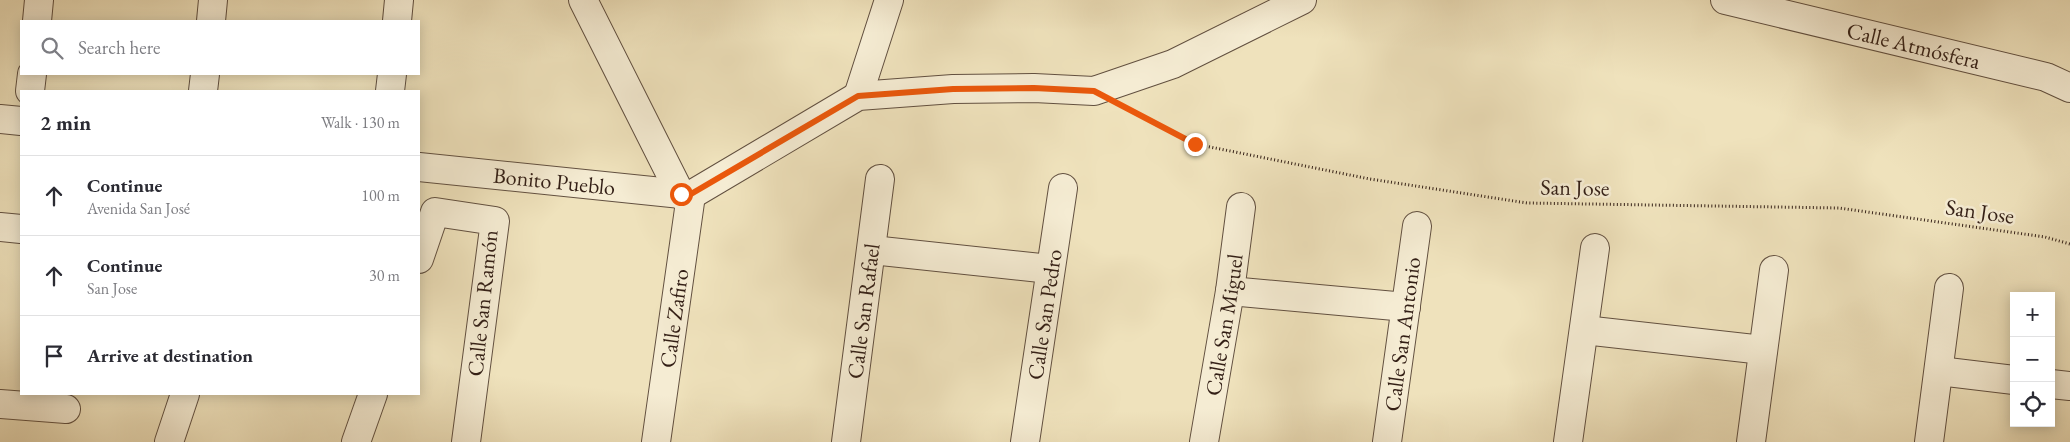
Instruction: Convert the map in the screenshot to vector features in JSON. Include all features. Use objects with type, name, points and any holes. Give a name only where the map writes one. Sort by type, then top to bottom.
[{"type":"street","points":[[37,20],[39,0]]},
{"type":"street","points":[[211,20],[213,0]]},
{"type":"street","points":[[397,20],[399,0]]},
{"type":"street","points":[[583,0],[686,194],[858,96],[953,89],[1034,88],[1094,91],[1174,64],[1302,0]]},
{"type":"street","name":"Calle Atmósfera","points":[[1738,1],[2046,77],[2070,88]]},
{"type":"street","points":[[858,96],[894,4]]},
{"type":"street","points":[[30,90],[32,75]]},
{"type":"street","points":[[203,90],[205,75]]},
{"type":"street","points":[[390,90],[392,75]]},
{"type":"street","points":[[0,120],[20,121]]},
{"type":"street","name":"Bonito Pueblo","points":[[420,167],[686,194]]},
{"type":"street","name":"Calle San Rafael","points":[[846,442],[880,179]]},
{"type":"street","name":"Calle San Pedro","points":[[1025,442],[1063,188]]},
{"type":"street","name":"Calle Zafiro","points":[[656,442],[686,194]]},
{"type":"street","name":"Calle San Miguel","points":[[1204,442],[1230,290],[1240,207]]},
{"type":"street","name":"Calle San Ramón","points":[[420,256],[435,212],[495,220],[466,442]]},
{"type":"street","name":"Calle San Antonio","points":[[1387,442],[1417,226]]},
{"type":"street","points":[[0,227],[20,228]]},
{"type":"street","points":[[1568,442],[1595,248]]},
{"type":"street","points":[[872,250],[1050,269]]},
{"type":"street","points":[[1751,442],[1774,270]]},
{"type":"street","points":[[1929,442],[1949,288]]},
{"type":"street","points":[[1230,290],[1406,307]]},
{"type":"street","points":[[1584,330],[1763,350]]},
{"type":"street","points":[[1939,371],[2010,380]]},
{"type":"street","points":[[2055,384],[2070,386]]},
{"type":"street","points":[[169,442],[185,395]]},
{"type":"street","points":[[356,442],[373,395]]},
{"type":"street","points":[[0,404],[66,409]]},
{"type":"path","name":"San Jose","points":[[1094,91],[1195,144],[1370,179],[1527,203],[1839,208],[2045,237],[2070,244]]},
{"type":"route","points":[[681,194],[691,194],[858,96],[953,89],[1034,88],[1094,91],[1195,144]]}]
